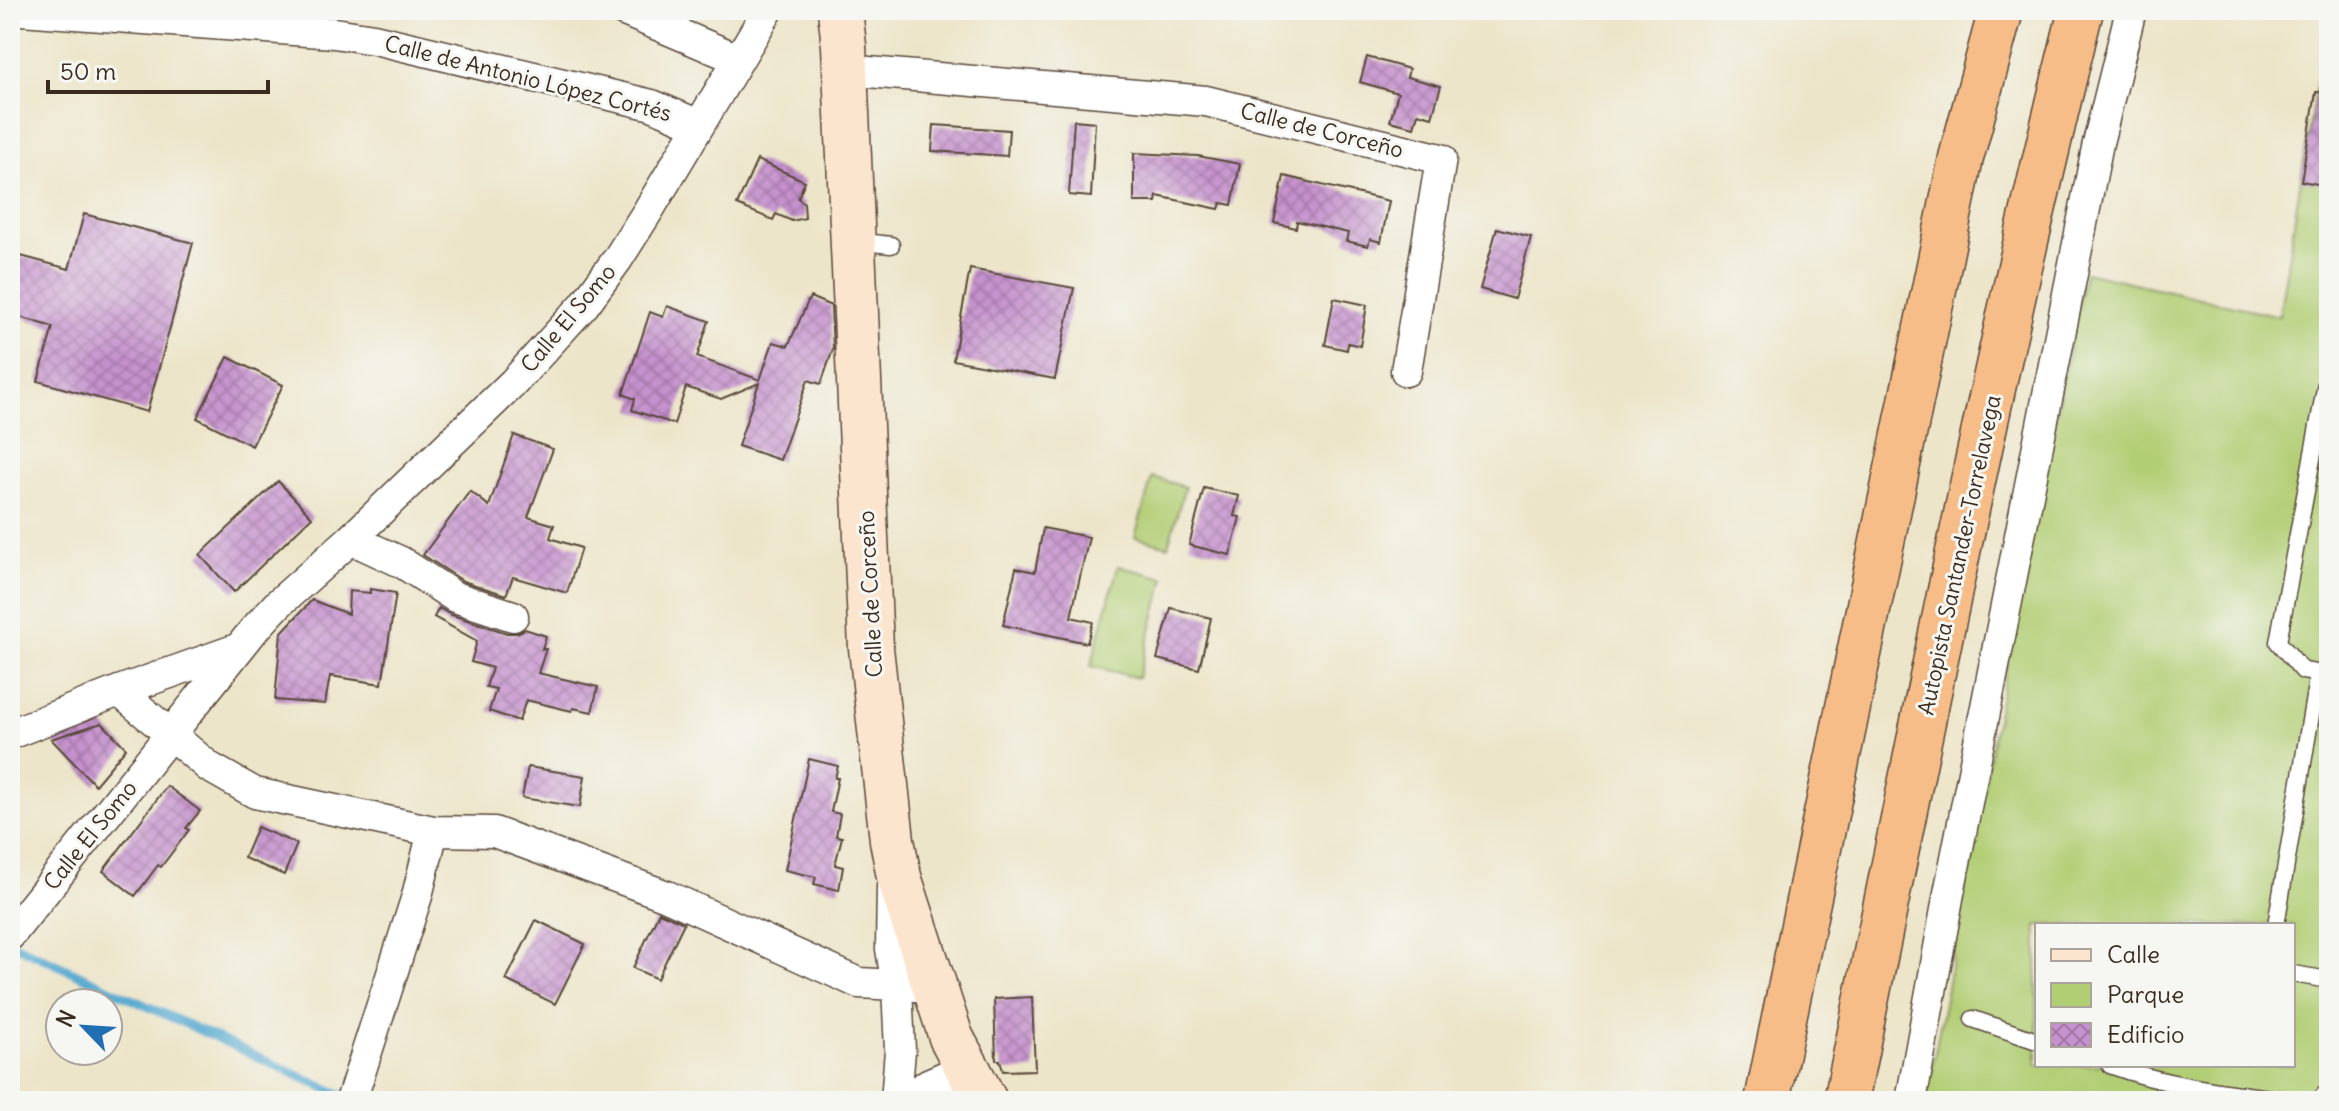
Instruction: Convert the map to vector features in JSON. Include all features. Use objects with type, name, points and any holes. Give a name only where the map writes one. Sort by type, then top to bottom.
[{"type":"highway","points":[[1767,1101],[1961,158],[2001,10]]},
{"type":"highway","name":"Autopista Santander-Torrelavega","points":[[1846,1101],[2036,193],[2081,10]]},
{"type":"main road","name":"Calle de Corceño","points":[[840,10],[845,70],[872,243],[871,648],[892,840],[915,987],[967,1069]]},
{"type":"street","name":"Calle de Antonio López Cortés","points":[[21,10],[330,22],[374,39],[652,105],[699,125]]},
{"type":"street","points":[[622,10],[738,59]]},
{"type":"street","name":"Calle El Somo","points":[[16,927],[237,649],[278,604],[351,539],[513,383],[584,305],[617,260],[768,10]]},
{"type":"street","points":[[1911,1101],[1949,893],[2098,143],[2131,10]]},
{"type":"street","name":"Calle de Corceño","points":[[845,70],[1206,101],[1441,159],[1406,371]]},
{"type":"street","points":[[351,539],[401,562],[455,597],[513,616]]},
{"type":"street","points":[[10,734],[237,649]]},
{"type":"street","points":[[119,691],[209,767],[255,793],[433,831],[494,832],[667,896],[859,983],[915,987],[898,1018],[900,1050],[896,1101]]},
{"type":"street","points":[[356,1088],[417,896],[433,831]]},
{"type":"street","points":[[898,1018],[967,1069]]},
{"type":"street","points":[[906,1101],[928,1084],[967,1069]]},
{"type":"lane","points":[[2276,923],[2323,674],[2303,671],[2278,642],[2329,367]]},
{"type":"lane","points":[[2295,974],[2329,980]]},
{"type":"lane","points":[[1973,1019],[2035,1040]]},
{"type":"lane","points":[[2115,1067],[2189,1087],[2294,1101]]},
{"type":"lane","points":[[2319,1101],[2329,1090]]},
{"type":"green space","points":[[2328,10],[2329,1101],[1926,1101],[2019,597],[2085,272],[2279,316]]},
{"type":"green space","points":[[1152,477],[1185,487],[1168,546],[1135,537]]},
{"type":"green space","points":[[1118,566],[1165,578],[1138,678],[1091,666]]},
{"type":"building","points":[[1367,57],[1409,69],[1407,77],[1441,86],[1432,117],[1418,113],[1414,127],[1390,121],[1398,93],[1360,82]]},
{"type":"building","points":[[2316,92],[2329,93],[2329,186],[2301,181]]},
{"type":"building","points":[[1074,120],[1095,122],[1091,197],[1069,195]]},
{"type":"building","points":[[934,125],[1009,130],[1007,156],[932,151]]},
{"type":"building","points":[[1134,153],[1198,156],[1240,164],[1232,205],[1221,203],[1219,209],[1157,196],[1156,202],[1134,202]]},
{"type":"building","points":[[757,160],[805,181],[798,198],[804,203],[805,218],[792,221],[776,214],[773,220],[737,205]]},
{"type":"building","points":[[1284,176],[1389,201],[1381,242],[1370,239],[1368,246],[1346,241],[1348,233],[1297,221],[1296,228],[1274,223]]},
{"type":"building","points":[[84,214],[193,243],[147,412],[38,381],[53,327],[10,314],[10,253],[69,269]]},
{"type":"building","points":[[1497,228],[1531,237],[1514,299],[1480,289]]},
{"type":"building","points":[[970,269],[1074,288],[1055,379],[953,360]]},
{"type":"building","points":[[810,297],[831,306],[833,349],[821,384],[808,380],[780,460],[738,446],[759,383],[721,399],[686,387],[674,424],[632,410],[635,399],[623,394],[650,312],[663,317],[667,306],[709,321],[697,357],[760,380],[773,342],[788,346]]},
{"type":"building","points":[[1334,298],[1367,305],[1360,346],[1348,343],[1347,350],[1325,345]]},
{"type":"building","points":[[228,357],[283,385],[252,446],[197,418]]},
{"type":"building","points":[[514,435],[553,449],[528,517],[554,525],[550,538],[581,548],[567,593],[513,577],[506,595],[463,581],[423,555],[470,491],[489,506]]},
{"type":"building","points":[[278,481],[312,517],[234,592],[200,555]]},
{"type":"building","points":[[1204,488],[1239,496],[1234,516],[1240,517],[1230,555],[1189,545]]},
{"type":"building","points":[[1043,528],[1089,537],[1071,617],[1093,622],[1087,643],[1003,625],[1016,568],[1035,572]]},
{"type":"building","points":[[370,589],[396,593],[382,684],[330,676],[325,704],[275,700],[281,633],[312,600],[348,614],[349,591],[370,593]]},
{"type":"building","points":[[439,608],[507,633],[525,629],[546,636],[542,649],[546,649],[538,673],[598,687],[592,712],[573,708],[572,711],[526,700],[519,721],[489,711],[496,689],[486,687],[492,668],[471,662],[477,641],[434,617]]},
{"type":"building","points":[[1171,608],[1211,618],[1199,669],[1157,659]]},
{"type":"building","points":[[102,723],[126,748],[95,785],[51,739]]},
{"type":"building","points":[[809,759],[838,766],[831,812],[840,814],[836,836],[842,837],[835,865],[843,867],[839,890],[814,884],[816,877],[785,870]]},
{"type":"building","points":[[528,767],[585,776],[580,807],[522,798]]},
{"type":"building","points":[[167,786],[200,811],[161,867],[158,865],[135,896],[103,871]]},
{"type":"building","points":[[257,827],[297,844],[284,875],[244,858]]},
{"type":"building","points":[[659,912],[684,923],[657,979],[633,968]]},
{"type":"building","points":[[536,920],[585,944],[555,1004],[506,980]]},
{"type":"building","points":[[1032,997],[1035,1070],[1003,1071],[1000,1060],[996,1060],[994,999]]},
{"type":"waterway","points":[[10,943],[347,1098]]}]
